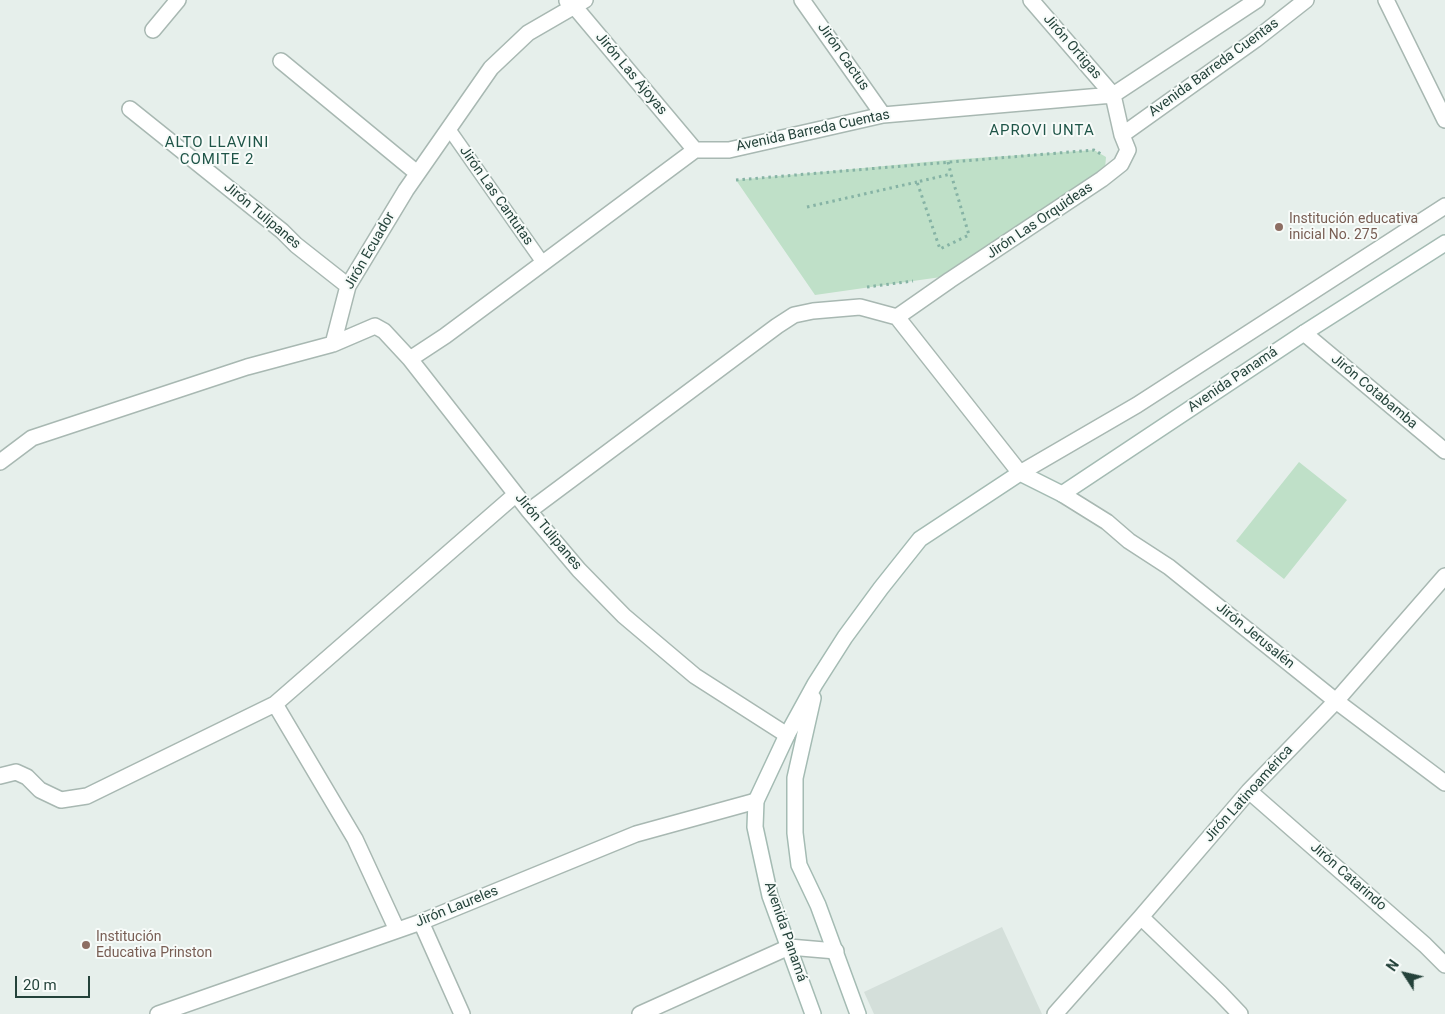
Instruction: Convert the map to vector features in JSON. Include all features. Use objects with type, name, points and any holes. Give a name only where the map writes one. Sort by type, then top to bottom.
[{"type":"street","points":[[153,30],[178,0]]},
{"type":"street","name":"Jirón Cactus","points":[[802,0],[883,115]]},
{"type":"street","name":"Jirón Ortigas","points":[[1031,0],[1113,95]]},
{"type":"street","name":"Avenida Barreda Cuentas","points":[[695,150],[729,150],[883,115],[1113,95],[1257,0]]},
{"type":"street","name":"Avenida Barreda Cuentas","points":[[1122,135],[1255,40],[1306,0]]},
{"type":"street","name":"Jirón Ecuador","points":[[332,344],[348,286],[406,190],[491,68],[528,33],[575,2]]},
{"type":"street","name":"Jirón Las Ajoyas","points":[[575,2],[695,150]]},
{"type":"street","points":[[1391,2],[1445,120]]},
{"type":"street","points":[[281,61],[418,173]]},
{"type":"street","name":"Jirón Las Orquideas","points":[[897,317],[1057,210],[1121,164],[1128,150],[1122,135],[1113,95]]},
{"type":"street","name":"Jirón Tulipanes","points":[[130,109],[348,286]]},
{"type":"street","points":[[410,359],[444,336],[695,150]]},
{"type":"street","name":"Avenida Panamá","points":[[814,1014],[770,896],[755,826],[756,801],[787,736],[815,684],[845,636],[880,588],[920,539],[1020,473],[1137,405],[1445,206]]},
{"type":"street","name":"Avenida Panamá","points":[[1062,494],[1304,333],[1445,243]]},
{"type":"street","points":[[529,511],[794,315],[860,306],[897,317],[1020,473],[1062,494]]},
{"type":"street","name":"Jirón Tulipanes","points":[[332,344],[375,326],[384,331],[410,359],[529,511],[579,570],[624,616],[695,676],[787,736]]},
{"type":"street","name":"Jirón Cotabamba","points":[[1304,333],[1445,451]]},
{"type":"street","points":[[0,462],[32,438],[247,367],[332,344]]},
{"type":"street","name":"Jirón Jerusalén","points":[[1062,494],[1107,522],[1129,541],[1170,568],[1336,702],[1445,783]]},
{"type":"street","points":[[0,776],[16,772],[27,777],[40,790],[61,800],[87,796],[275,704],[516,495]]},
{"type":"street","name":"Jirón Latinoamérica","points":[[1055,1014],[1249,791],[1336,702],[1445,576]]},
{"type":"street","name":"Avenida Panamá","points":[[815,684],[804,745],[795,778],[794,833],[799,865],[818,905],[858,1014]]},
{"type":"street","points":[[275,704],[355,839],[397,930]]},
{"type":"street","name":"Jirón Catarindo","points":[[1249,791],[1425,945],[1445,965]]},
{"type":"street","name":"Jirón Laureles","points":[[158,1014],[421,922],[636,834],[756,801]]},
{"type":"street","points":[[1141,917],[1240,1014]]},
{"type":"street","points":[[421,922],[462,1014]]},
{"type":"street","points":[[640,1014],[789,947],[836,951]]},
{"type":"lane","name":"Jirón Las Cantutas","points":[[449,129],[543,263]]},
{"type":"path","points":[[736,180],[1094,150],[1106,157]]},
{"type":"path","points":[[917,182],[940,249],[969,234],[948,162]]},
{"type":"path","points":[[807,207],[951,174]]},
{"type":"path","points":[[863,288],[922,280]]},
{"type":"shaded area","points":[[1002,927],[1042,1014],[874,1014],[864,992]]},
{"type":"green space","points":[[1094,150],[1106,157],[1105,169],[962,269],[941,277],[815,295],[736,180],[948,160]]},
{"type":"green space","points":[[1299,462],[1347,500],[1284,579],[1236,541]]},
{"type":"place","name":"Institución educativa inicial No. 275","points":[[1279,227]]},
{"type":"place","name":"Institución Educativa Prinston","points":[[86,945]]},
{"type":"district","name":"APROVI UNTA","points":[[1042,131]]},
{"type":"district","name":"ALTO LLAVINI COMITE 2","points":[[217,152]]}]
